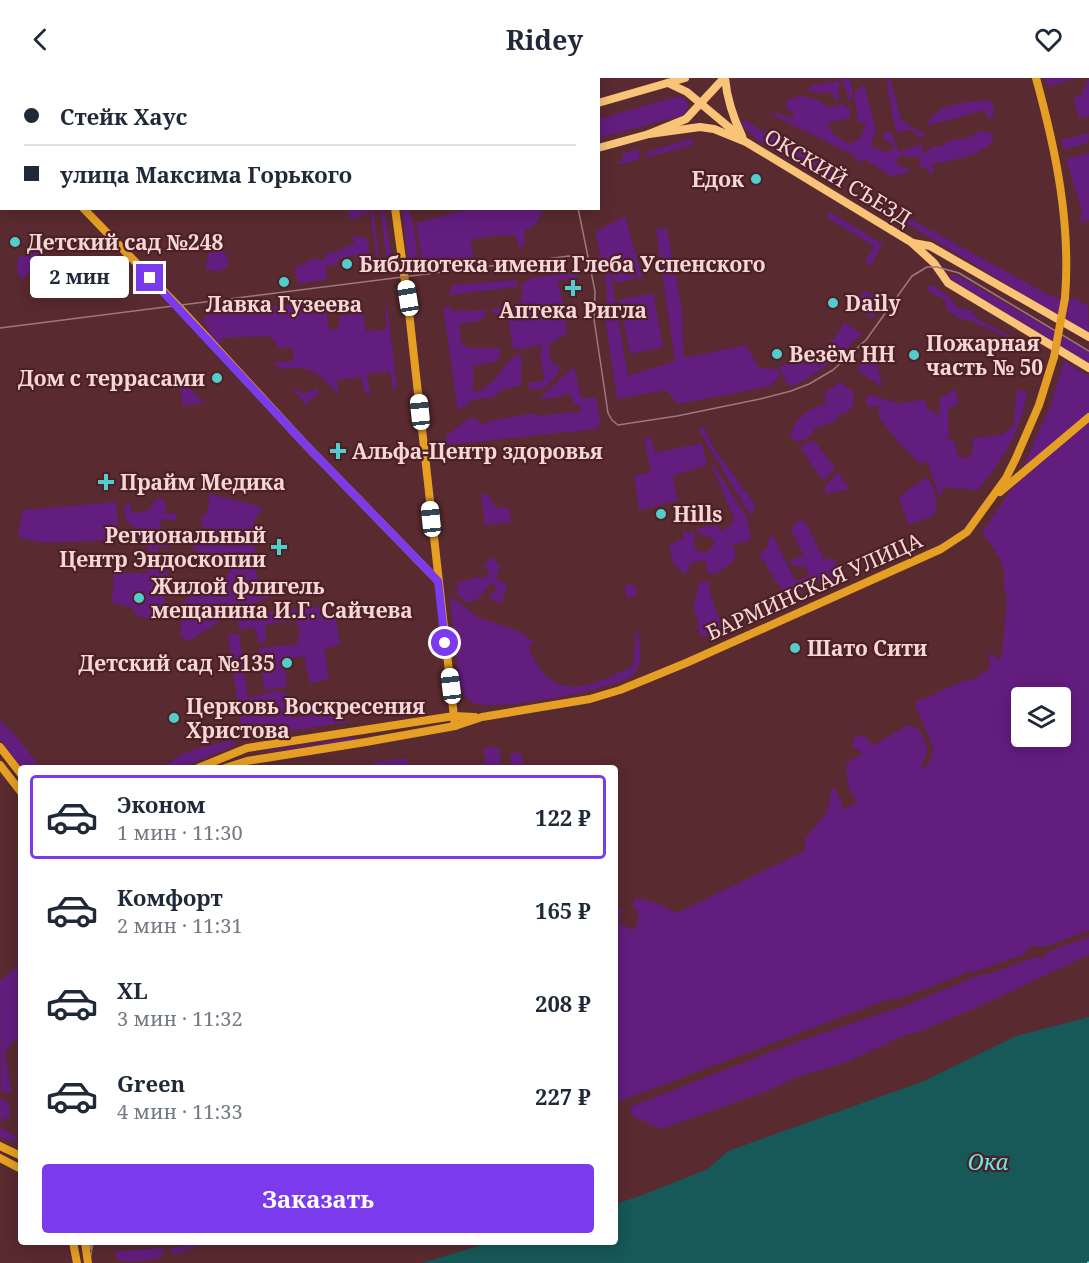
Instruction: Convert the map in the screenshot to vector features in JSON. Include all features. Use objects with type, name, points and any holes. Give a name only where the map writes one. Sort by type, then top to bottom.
[{"type":"main road","points":[[600,102],[684,78]]},
{"type":"main road","points":[[600,147],[649,134],[686,118],[724,78]]},
{"type":"main road","points":[[724,78],[733,117],[745,142]]},
{"type":"main road","name":"БАРМИНСКАЯ УЛИЦА","points":[[482,717],[590,699],[620,690],[686,663],[941,549],[968,532],[1017,458],[1027,435],[1054,357],[1065,298],[1066,256],[1062,196],[1054,145],[1036,78]]},
{"type":"main road","points":[[668,83],[687,92],[745,142]]},
{"type":"main road","points":[[649,134],[706,127],[745,142]]},
{"type":"main road","name":"ОКСКИЙ СЪЕЗД","points":[[745,142],[911,242],[934,263],[948,283],[1089,368]]},
{"type":"main road","points":[[85,210],[178,306],[302,441],[438,581]]},
{"type":"main road","points":[[395,210],[408,303],[455,726]]},
{"type":"main road","name":"ОКСКИЙ СЪЕЗД","points":[[911,242],[930,246],[1089,337]]},
{"type":"main road","points":[[992,499],[1089,417]]},
{"type":"main road","points":[[205,765],[247,748],[454,716],[482,717]]},
{"type":"main road","points":[[234,765],[455,726],[482,717]]},
{"type":"main road","points":[[0,747],[18,770]]},
{"type":"main road","points":[[0,765],[18,788]]},
{"type":"main road","points":[[0,1146],[18,1155]]},
{"type":"main road","points":[[0,1158],[18,1167]]},
{"type":"main road","points":[[74,1245],[76,1263]]},
{"type":"main road","points":[[85,1245],[88,1263]]},
{"type":"shaded area","points":[[849,78],[852,86],[852,99],[847,100],[848,96],[841,79]]},
{"type":"shaded area","points":[[886,78],[890,78],[901,120],[924,134],[921,139],[911,130],[897,132]]},
{"type":"shaded area","points":[[1045,78],[1078,78],[1048,87]]},
{"type":"shaded area","points":[[1089,79],[1089,116],[1079,118],[1073,98],[1082,95],[1084,86],[1088,84],[1086,80]]},
{"type":"shaded area","points":[[838,81],[840,97],[836,101],[831,92],[807,91],[813,85]]},
{"type":"shaded area","points":[[864,84],[876,129],[871,146],[887,152],[893,149],[893,143],[884,141],[883,134],[890,130],[899,152],[922,144],[921,156],[933,146],[968,138],[980,131],[990,132],[994,139],[975,154],[932,164],[934,170],[929,176],[929,168],[919,167],[920,158],[900,155],[896,162],[910,172],[892,177],[864,159],[858,163],[855,156],[769,113],[781,114],[793,119],[793,112],[787,109],[786,101],[798,96],[809,97],[830,108],[842,103],[850,109],[850,118],[828,123],[834,134],[851,144],[861,137],[866,124],[858,122],[854,93]]},
{"type":"shaded area","points":[[676,97],[686,100],[688,107],[684,115],[600,138],[600,119]]},
{"type":"shaded area","points":[[990,100],[994,108],[993,117],[988,119],[984,110],[927,126],[931,118],[945,108]]},
{"type":"shaded area","points":[[745,120],[765,133],[779,136],[792,146],[845,168],[844,177],[838,184],[815,175],[756,139],[741,124]]},
{"type":"shaded area","points":[[1089,133],[1088,143],[1063,148],[1061,140]]},
{"type":"shaded area","points":[[692,138],[692,145],[649,157],[644,153]]},
{"type":"shaded area","points":[[638,149],[640,155],[638,160],[618,165],[617,162],[623,160],[622,154]]},
{"type":"shaded area","points":[[1089,153],[1089,220],[1083,222],[1082,228],[1080,216],[1082,211],[1066,159]]},
{"type":"shaded area","points":[[348,210],[368,210],[369,212],[352,220]]},
{"type":"shaded area","points":[[370,210],[373,210],[381,274],[372,275],[371,265],[377,264]]},
{"type":"shaded area","points":[[380,210],[384,210],[392,261],[387,262]]},
{"type":"shaded area","points":[[402,210],[408,210],[413,222],[419,269],[410,264]]},
{"type":"shaded area","points":[[464,210],[541,210],[542,213],[535,225],[524,231],[525,246],[519,247],[515,235],[471,240],[473,258],[423,266],[416,223]]},
{"type":"shaded area","points":[[830,212],[883,244],[870,266],[865,261],[874,246],[826,217]]},
{"type":"shaded area","points":[[625,216],[643,279],[638,279],[632,259],[609,265],[628,376],[675,361],[656,228],[667,229],[682,311],[684,358],[746,345],[759,368],[778,369],[780,376],[770,386],[678,404],[666,390],[617,399],[606,324],[607,287],[595,232]]},
{"type":"shaded area","points":[[905,216],[1049,295],[1076,299],[1088,306],[1089,334],[909,225],[904,219]]},
{"type":"shaded area","points":[[352,236],[367,238],[370,260],[359,261],[354,255],[338,259],[337,265],[326,266],[327,279],[299,284],[294,268],[313,259],[325,260],[325,255],[332,251],[334,253],[355,243]]},
{"type":"shaded area","points":[[33,246],[40,251],[31,270],[21,280],[16,265],[19,256],[29,256]]},
{"type":"shaded area","points":[[218,246],[226,255],[229,265],[219,272],[205,269],[210,249]]},
{"type":"shaded area","points":[[631,260],[636,278],[615,283],[610,265]]},
{"type":"shaded area","points":[[575,272],[578,278],[557,281],[564,306],[567,334],[549,344],[550,358],[553,364],[559,366],[559,372],[545,388],[530,390],[527,383],[543,381],[540,355],[542,345],[522,349],[513,348],[508,319],[489,310],[522,302],[522,283],[532,278]]},
{"type":"shaded area","points":[[950,274],[959,276],[1089,352],[1089,363],[960,285],[951,278]]},
{"type":"shaded area","points":[[517,280],[517,287],[449,295],[452,285]]},
{"type":"shaded area","points":[[928,286],[934,286],[948,296],[958,308],[970,310],[979,320],[1023,342],[1023,345],[954,315],[946,309],[945,300],[928,291]]},
{"type":"shaded area","points":[[864,290],[885,300],[872,319],[855,305]]},
{"type":"shaded area","points":[[653,293],[663,347],[630,354],[619,300]]},
{"type":"shaded area","points":[[386,297],[397,387],[393,389],[390,371],[367,374],[370,395],[366,394],[360,377],[337,380],[339,395],[319,376],[307,369],[279,369],[274,362],[293,361],[293,348],[279,348],[270,336],[223,338],[218,347],[207,334],[210,331],[203,322],[207,315],[321,301],[323,310],[327,311],[328,328],[338,330],[339,316],[363,312],[366,331],[386,330]]},
{"type":"shaded area","points":[[443,306],[450,307],[453,311],[487,310],[481,321],[460,323],[460,342],[469,348],[499,348],[500,358],[494,362],[473,366],[472,389],[476,392],[489,385],[507,363],[518,354],[522,357],[521,385],[502,390],[494,397],[473,400],[460,409],[457,407]]},
{"type":"shaded area","points":[[844,322],[862,334],[838,357],[812,376],[792,386],[786,383],[779,366],[818,353],[832,341]]},
{"type":"shaded area","points":[[869,355],[877,361],[882,387],[856,369]]},
{"type":"shaded area","points":[[1064,361],[1089,377],[1089,412],[1023,467],[1051,404]]},
{"type":"shaded area","points":[[574,366],[581,397],[586,399],[596,397],[600,421],[597,429],[446,445],[446,436],[469,418],[477,419],[481,425],[490,421],[533,413],[538,416],[573,412],[577,414],[582,409],[574,403],[569,393],[541,400],[543,395]]},
{"type":"shaded area","points":[[841,382],[853,392],[853,405],[848,412],[841,414],[837,420],[816,428],[808,438],[797,442],[790,437],[798,419],[812,409],[825,404],[824,393]]},
{"type":"shaded area","points":[[184,386],[192,390],[204,403],[183,406],[180,387]]},
{"type":"shaded area","points":[[296,388],[303,394],[317,388],[319,393],[306,404],[293,390]]},
{"type":"shaded area","points":[[956,389],[958,404],[948,409],[949,437],[944,439],[954,440],[958,456],[969,458],[973,449],[972,438],[1001,435],[1014,425],[1016,390],[1027,392],[1021,419],[1010,444],[978,490],[944,487],[940,498],[927,461],[920,464],[879,418],[879,406],[868,407],[866,402],[868,394],[900,404],[925,399],[927,409],[939,415],[940,398]]},
{"type":"shaded area","points":[[1089,422],[1089,930],[1047,946],[1029,947],[1024,954],[974,972],[967,971],[898,999],[889,999],[618,1102],[618,923],[634,930],[638,916],[632,903],[636,899],[649,900],[677,913],[805,851],[805,839],[827,812],[832,788],[836,791],[844,809],[858,802],[849,789],[847,773],[847,762],[863,754],[852,746],[855,736],[865,735],[872,746],[908,725],[919,729],[928,749],[921,768],[928,765],[934,750],[916,702],[968,679],[970,682],[991,667],[988,659],[991,653],[999,660],[1002,655],[1007,597],[1004,588],[1004,570],[999,557],[982,532],[1013,487]]},
{"type":"shaded area","points":[[698,429],[705,429],[713,447],[756,506],[750,515]]},
{"type":"shaded area","points":[[650,437],[655,453],[702,443],[707,465],[673,476],[677,501],[639,510],[634,476],[651,472],[644,439]]},
{"type":"shaded area","points":[[814,440],[835,468],[823,481],[800,447]]},
{"type":"shaded area","points":[[713,464],[747,518],[751,540],[732,545],[736,553],[733,562],[715,574],[708,573],[705,560],[690,563],[689,570],[684,574],[673,563],[669,545],[683,538],[684,527],[687,533],[692,531],[696,536],[693,541],[696,550],[707,553],[715,542],[710,537],[699,534],[697,528],[718,525],[721,531],[732,524],[734,517],[712,468]]},
{"type":"shaded area","points":[[838,472],[849,489],[825,494],[826,485]]},
{"type":"shaded area","points":[[928,477],[935,496],[935,515],[909,525],[899,499],[907,490]]},
{"type":"shaded area","points":[[209,494],[262,507],[254,522],[256,575],[272,596],[233,611],[189,641],[180,636],[183,602],[196,593],[200,582],[218,598],[215,592],[231,570],[208,559],[193,548],[193,541],[211,536],[201,524],[202,515],[208,512]]},
{"type":"shaded area","points":[[488,494],[496,508],[509,507],[511,522],[485,525],[481,495]]},
{"type":"shaded area","points":[[163,498],[167,514],[177,513],[176,520],[161,519],[160,538],[176,540],[171,547],[159,546],[158,552],[150,552],[144,542],[135,535],[136,528],[126,521],[124,507],[130,502],[132,513],[149,510],[154,500]]},
{"type":"shaded area","points":[[116,502],[119,539],[39,542],[18,536],[23,510]]},
{"type":"shaded area","points":[[798,520],[805,521],[824,559],[834,559],[843,578],[829,585],[820,581],[787,598],[764,560],[760,559],[760,555],[768,546],[769,537],[773,535],[795,580],[809,575],[806,567],[793,566],[790,560],[804,556],[791,530]]},
{"type":"shaded area","points":[[494,557],[500,568],[496,578],[507,585],[501,604],[489,598],[497,587],[491,583],[478,599],[468,603],[457,595],[457,583],[478,577],[485,578],[490,571],[483,566]]},
{"type":"shaded area","points":[[151,561],[169,562],[162,621],[137,616],[132,607],[112,603],[114,572],[147,574]]},
{"type":"shaded area","points":[[708,581],[723,627],[706,636],[701,636],[693,608],[699,583]]},
{"type":"shaded area","points":[[632,584],[636,588],[637,595],[626,598],[625,585]]},
{"type":"shaded area","points":[[450,596],[478,617],[520,632],[535,643],[528,647],[542,672],[555,682],[577,687],[589,685],[633,666],[636,626],[640,651],[637,669],[634,674],[624,680],[584,692],[532,702],[489,705],[474,703],[466,697],[459,685]]},
{"type":"shaded area","points":[[325,606],[327,615],[336,616],[340,645],[324,649],[329,678],[310,684],[304,656],[284,660],[287,687],[264,690],[259,648],[297,644],[300,630],[295,620],[265,625],[266,641],[259,643],[254,627],[239,630],[238,622],[256,613]]},
{"type":"shaded area","points":[[228,634],[239,634],[248,698],[276,691],[288,694],[292,718],[339,710],[349,722],[281,732],[266,738],[250,735],[249,729],[241,728]]},
{"type":"shaded area","points":[[0,720],[17,737],[39,765],[20,765],[0,739]]},
{"type":"shaded area","points":[[356,737],[357,740],[266,751]]},
{"type":"shaded area","points":[[237,740],[233,746],[189,765],[167,765],[179,756],[208,746]]},
{"type":"shaded area","points":[[484,747],[499,748],[501,765],[485,765]]},
{"type":"shaded area","points":[[520,752],[524,765],[512,765],[510,754]]},
{"type":"shaded area","points":[[408,758],[408,765],[374,765],[373,762]]},
{"type":"shaded area","points":[[618,907],[622,910],[618,923]]},
{"type":"shaded area","points":[[1089,937],[1089,955],[971,1010],[916,1033],[907,1034],[847,1062],[794,1078],[770,1090],[661,1129],[632,1116],[630,1107],[802,1040],[899,1008],[982,974],[986,975],[1036,957],[1043,958],[1049,951]]},
{"type":"shaded area","points":[[18,966],[18,1038],[5,1053],[12,1093],[1,1092],[0,981]]},
{"type":"shaded area","points":[[0,1099],[9,1102],[10,1118],[2,1119],[0,1124]]},
{"type":"shaded area","points":[[0,1127],[14,1135],[18,1142],[0,1138]]},
{"type":"shaded area","points":[[185,1245],[198,1245],[175,1255],[171,1253],[170,1248],[185,1247]]},
{"type":"shaded area","points":[[164,1248],[163,1255],[141,1261],[119,1260],[114,1251]]},
{"type":"water","name":"Ока","points":[[1089,1017],[1089,1263],[422,1263],[481,1245],[618,1245],[618,1203],[708,1169],[728,1151],[924,1081],[1016,1036]]},
{"type":"tram line","points":[[578,210],[595,291],[594,319],[608,413],[618,425],[760,399],[809,384],[833,370],[866,340],[912,276],[927,267],[937,267],[959,273],[1089,351]]},
{"type":"tram line","points":[[0,328],[569,256],[582,259],[591,267]]},
{"type":"railway","points":[[88,1263],[91,1245]]},
{"type":"place","name":"Едок","points":[[756,179]]},
{"type":"place","name":"Детский сад №248","points":[[15,242]]},
{"type":"place","name":"Библиотека имени Глеба Успенского","points":[[347,264]]},
{"type":"place","name":"Лавка Гузеева","points":[[284,282]]},
{"type":"place","name":"Аптека Ригла","points":[[573,288]]},
{"type":"place","name":"Daily","points":[[833,303]]},
{"type":"place","name":"Везём НН","points":[[777,354]]},
{"type":"place","name":"Пожарная часть № 50","points":[[914,355]]},
{"type":"place","name":"Дом с террасами","points":[[217,378]]},
{"type":"place","name":"Альфа-Центр здоровья","points":[[338,451]]},
{"type":"place","name":"Прайм Медика","points":[[106,482]]},
{"type":"place","name":"Hills","points":[[661,514]]},
{"type":"place","name":"Региональный Центр Эндоскопии","points":[[279,547]]},
{"type":"place","name":"Жилой флигель мещанина И.Г. Сайчева","points":[[139,598]]},
{"type":"place","name":"Шато Сити","points":[[795,648]]},
{"type":"place","name":"Детский сад №135","points":[[287,663]]},
{"type":"place","name":"Церковь Воскресения Христова","points":[[174,718]]},
{"type":"route","points":[[150,278],[302,441],[438,581],[445,643]]}]
